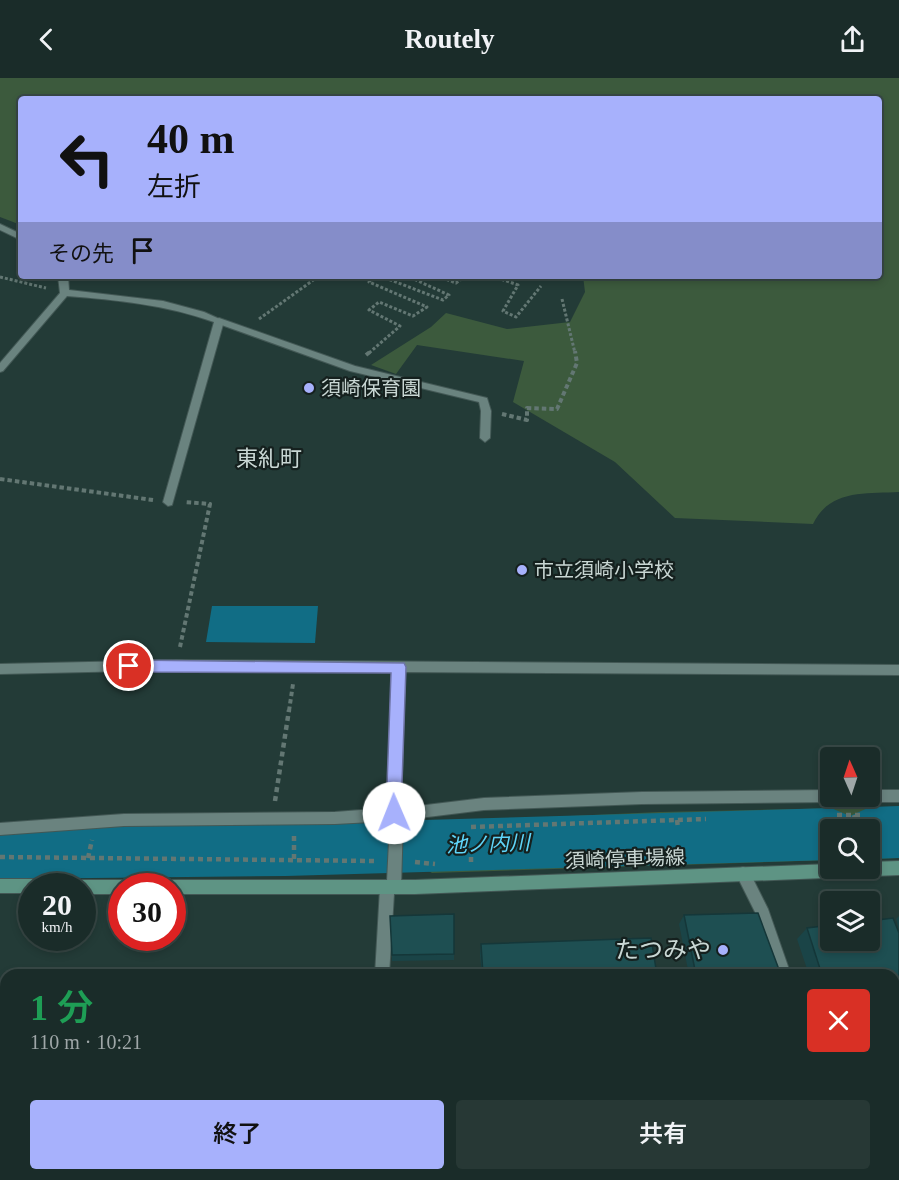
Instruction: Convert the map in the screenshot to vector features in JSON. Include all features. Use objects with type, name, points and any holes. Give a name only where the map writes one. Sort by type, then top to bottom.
[{"type":"main road","name":"須崎停車場線","points":[[186,887],[391,888],[899,868]]},
{"type":"main road","points":[[0,886],[18,886]]},
{"type":"street","points":[[0,227],[18,236]]},
{"type":"street","points":[[0,369],[65,293],[63,279]]},
{"type":"street","points":[[65,293],[130,298],[165,304],[244,329],[353,369],[483,400],[486,411],[485,438]]},
{"type":"street","points":[[168,502],[219,321]]},
{"type":"street","points":[[0,669],[177,665],[899,670]]},
{"type":"street","points":[[383,969],[396,860],[399,667]]},
{"type":"street","points":[[0,829],[124,820],[395,818],[414,813],[484,804],[642,798],[820,796]]},
{"type":"street","points":[[880,796],[899,796]]},
{"type":"street","points":[[743,874],[761,909],[781,969]]},
{"type":"path","points":[[0,277],[65,293]]},
{"type":"path","points":[[244,329],[315,279]]},
{"type":"path","points":[[358,361],[400,326],[369,310],[379,302],[413,316],[427,307],[369,282],[372,279]]},
{"type":"path","points":[[388,279],[443,300],[449,295],[414,279]]},
{"type":"path","points":[[445,279],[456,283],[462,279]]},
{"type":"path","points":[[501,279],[518,285],[503,311],[516,318],[541,286]]},
{"type":"path","points":[[486,411],[527,420],[527,408],[557,409],[577,363],[562,299]]},
{"type":"path","points":[[0,479],[168,502],[210,504],[177,665]]},
{"type":"path","points":[[272,819],[295,666]]},
{"type":"path","points":[[831,816],[865,814]]},
{"type":"path","points":[[854,815],[855,819]]},
{"type":"path","points":[[470,833],[470,827],[712,819]]},
{"type":"path","points":[[677,820],[678,828]]},
{"type":"path","points":[[88,858],[93,834]]},
{"type":"path","points":[[293,840],[294,859]]},
{"type":"path","points":[[0,857],[396,860]]},
{"type":"path","points":[[471,857],[471,867]]},
{"type":"green space","points":[[0,78],[899,78],[899,492],[861,494],[839,499],[820,513],[813,524],[675,518],[615,462],[513,402],[524,361],[417,345],[396,374],[371,365],[431,327],[446,313],[507,329],[570,322],[585,292],[583,279],[882,279],[882,96],[18,96],[18,224],[0,217]]},
{"type":"green space","points":[[899,807],[899,858],[880,859],[880,819],[820,819],[820,860],[432,873],[423,867],[425,828],[431,825],[460,821],[660,812]]},
{"type":"green space","points":[[112,828],[379,828],[383,832],[383,858],[378,864],[0,860],[0,835]]},
{"type":"water","points":[[212,606],[318,606],[315,643],[206,642]]},
{"type":"building","name":"たつみや","points":[[758,913],[779,969],[695,969],[684,915]]},
{"type":"building","points":[[454,914],[454,954],[392,955],[390,916]]},
{"type":"building","points":[[893,918],[899,933],[899,969],[820,969],[807,928],[820,926],[820,951],[880,951],[880,920]]},
{"type":"building","points":[[651,938],[656,969],[483,969],[481,944]]},
{"type":"waterway","name":"池ノ内川","points":[[880,833],[899,832]]},
{"type":"waterway","name":"池ノ内川","points":[[0,853],[286,850],[820,834]]},
{"type":"place","name":"須崎保育園","points":[[309,388]]},
{"type":"place","name":"市立須崎小学校","points":[[522,570]]},
{"type":"place","name":"たつみや","points":[[723,950]]},
{"type":"district","name":"東糺町","points":[[269,458]]},
{"type":"route","points":[[129,666],[399,667],[394,813]]}]
